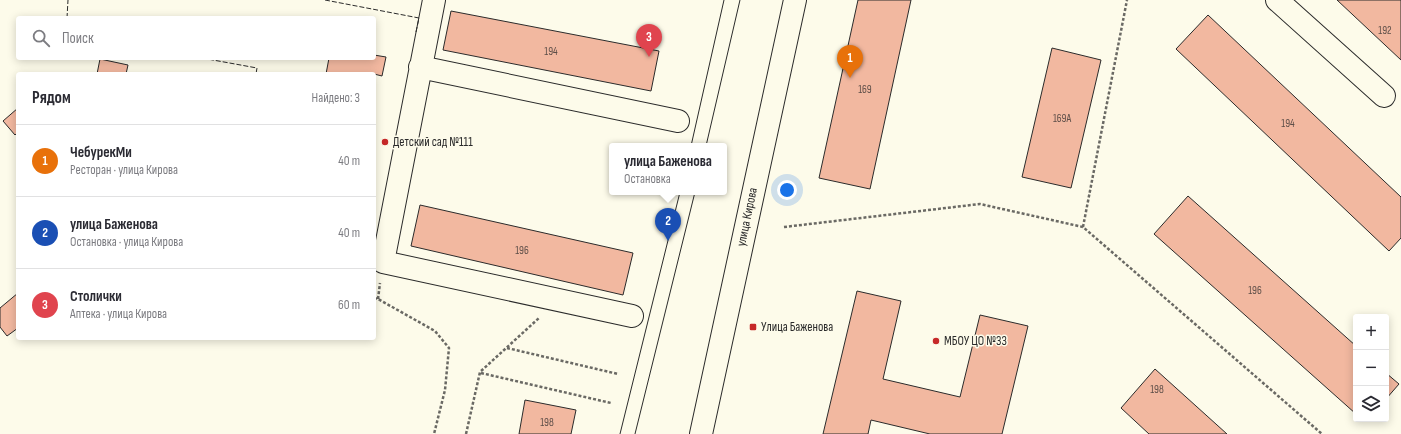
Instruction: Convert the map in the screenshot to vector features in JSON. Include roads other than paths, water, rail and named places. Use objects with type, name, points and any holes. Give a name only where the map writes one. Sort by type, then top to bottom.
[{"type":"street","points":[[434,0],[383,262],[632,316]]},
{"type":"street","name":"улица Кирова","points":[[701,434],[795,0]]},
{"type":"street","points":[[1277,0],[1384,96]]},
{"type":"street","points":[[420,67],[678,121]]},
{"type":"tram line","points":[[692,143],[724,0]]},
{"type":"tram line","points":[[707,143],[740,0]]},
{"type":"tram line","points":[[620,434],[679,195]]},
{"type":"tram line","points":[[635,434],[694,195]]},
{"type":"place","name":"Столички","points":[[649,57]]},
{"type":"place","name":"ЧебурекМи","points":[[850,78]]},
{"type":"place","name":"Детский сад №111","points":[[385,142]]},
{"type":"place","name":"улица Баженова","points":[[668,241]]},
{"type":"place","name":"Улица Баженова","points":[[753,327]]},
{"type":"place","name":"МБОУ ЦО №33","points":[[936,341]]}]
